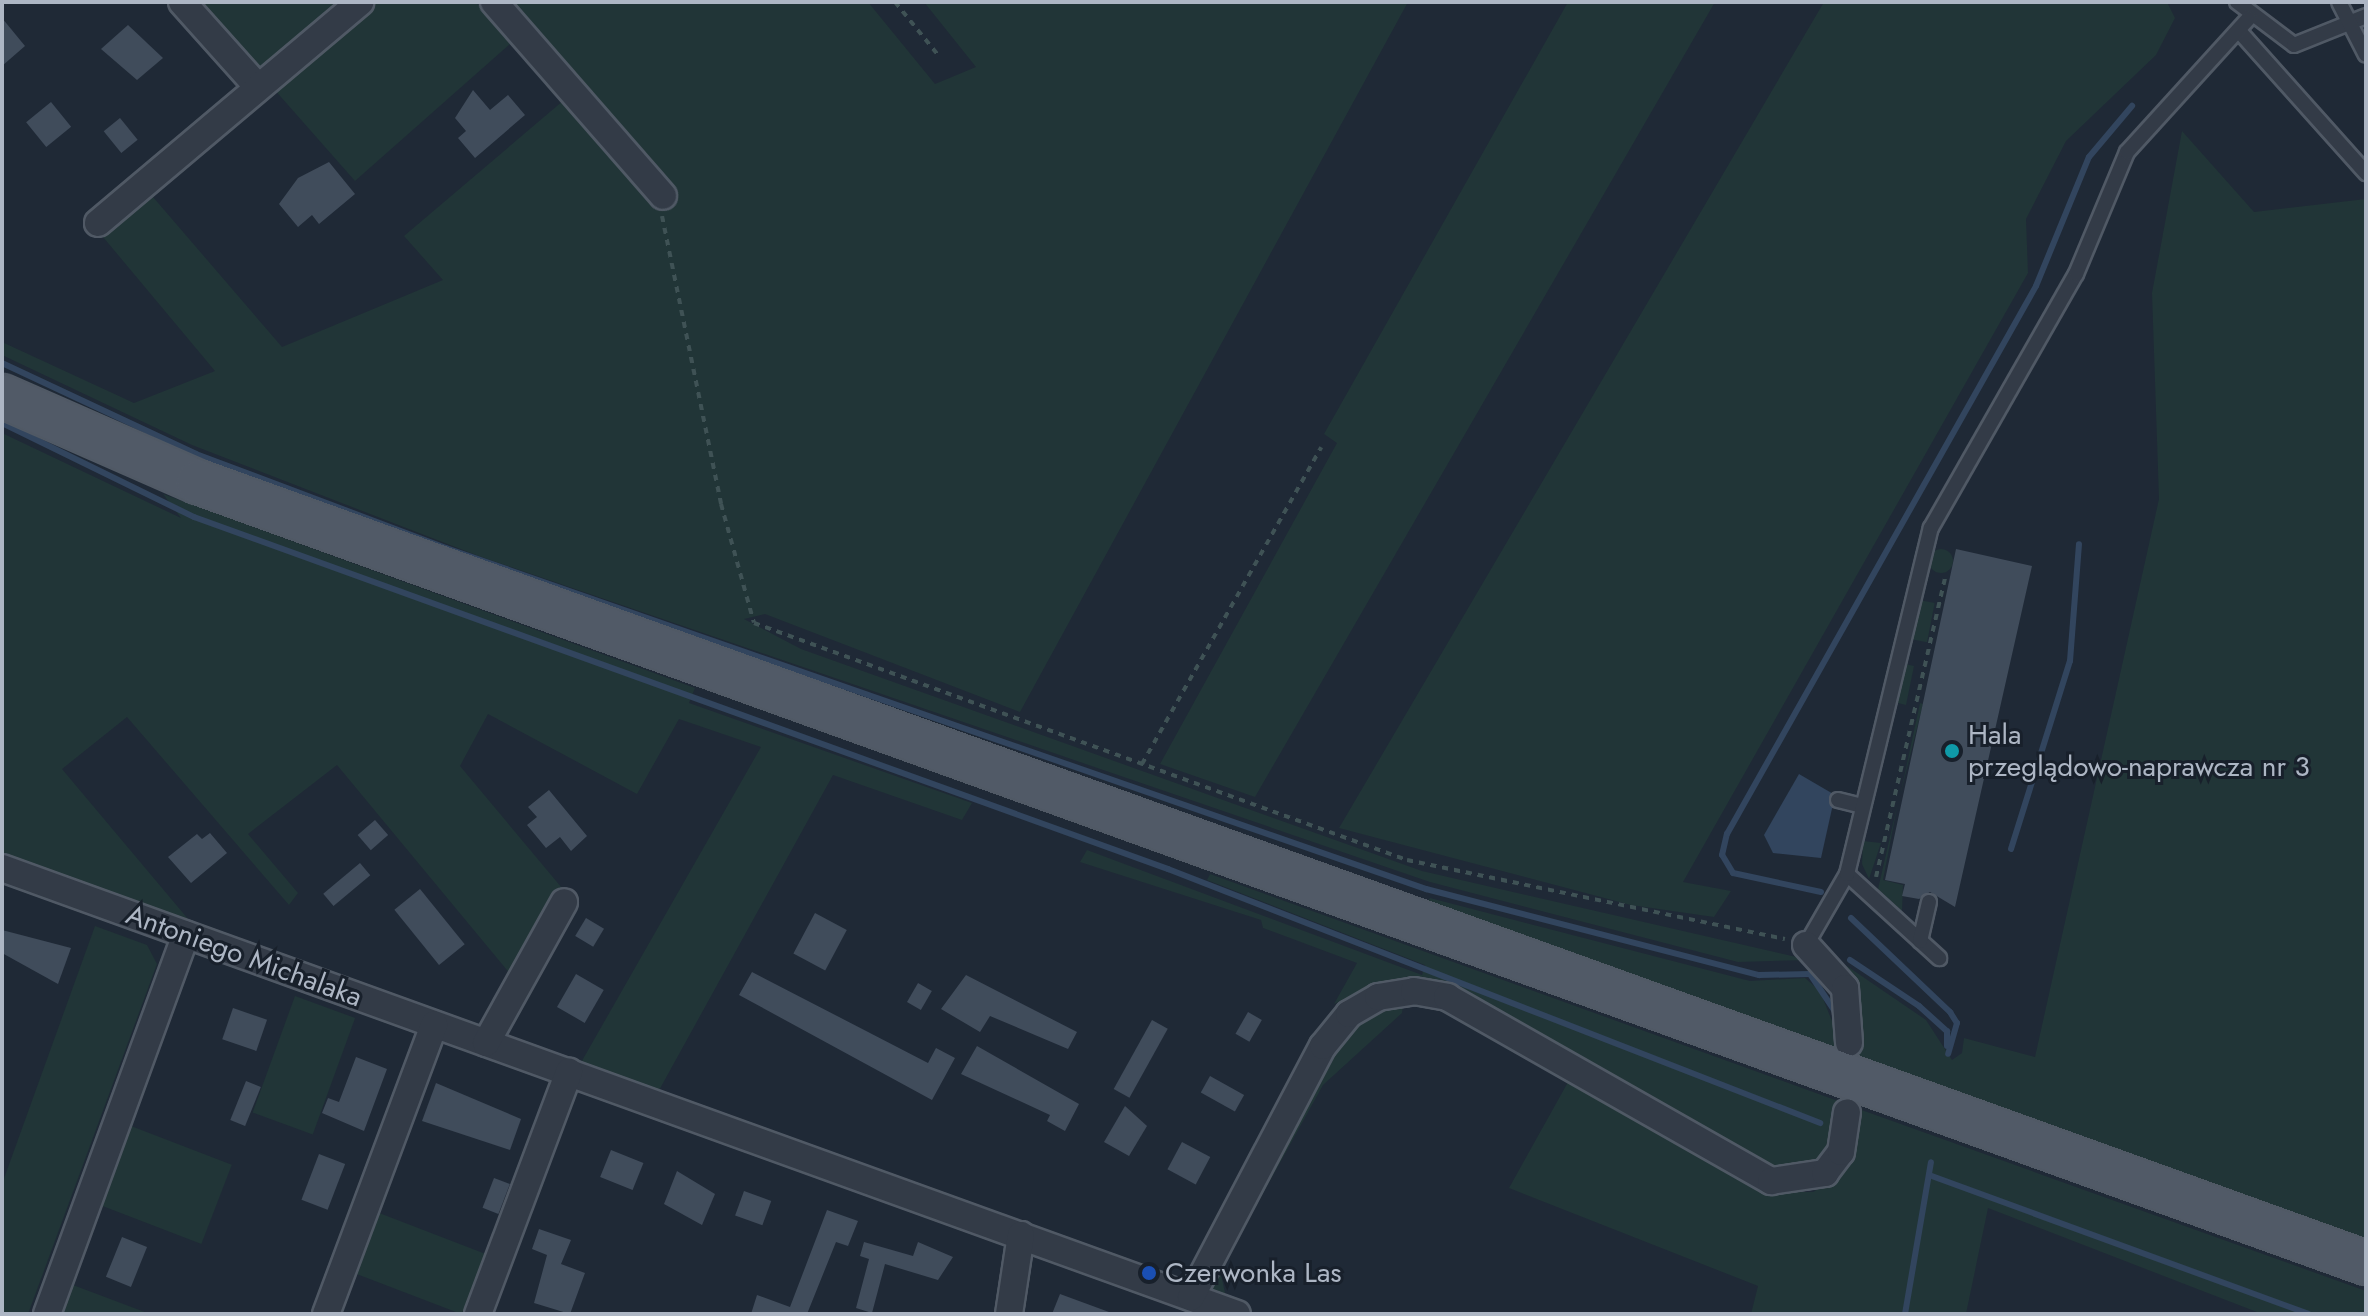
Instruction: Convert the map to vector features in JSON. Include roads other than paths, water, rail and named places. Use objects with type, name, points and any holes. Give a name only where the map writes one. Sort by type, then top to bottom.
[{"type":"main road","points":[[2,396],[198,482],[2366,1263]]},
{"type":"street","points":[[182,2],[257,86]]},
{"type":"street","points":[[98,223],[360,2]]},
{"type":"street","points":[[494,2],[663,196]]},
{"type":"street","name":"Antoniego Michalaka","points":[[2,868],[1237,1314]]},
{"type":"street","points":[[486,1043],[564,902]]},
{"type":"street","points":[[47,1314],[186,935]]},
{"type":"street","points":[[1806,945],[1845,988],[1849,1043]]},
{"type":"street","points":[[1191,1297],[1323,1046],[1349,1014],[1378,997],[1414,991],[1447,997],[1771,1181],[1825,1173],[1841,1152],[1847,1112]]},
{"type":"street","points":[[326,1314],[434,1025]]},
{"type":"street","points":[[478,1314],[569,1072]]},
{"type":"street","points":[[1009,1314],[1021,1235]]},
{"type":"lane","points":[[2237,2],[2249,18],[2294,45],[2366,16]]},
{"type":"lane","points":[[2339,2],[2366,55]]},
{"type":"lane","points":[[1806,945],[1847,874],[1931,528],[2076,274],[2127,152],[2249,18]]},
{"type":"lane","points":[[2239,31],[2366,173]]},
{"type":"lane","points":[[1838,800],[1862,806]]},
{"type":"lane","points":[[1847,874],[1939,958]]},
{"type":"lane","points":[[1920,941],[1929,902]]},
{"type":"water","points":[[1799,774],[1835,795],[1821,858],[1773,853],[1764,835]]},
{"type":"waterway","points":[[1821,892],[1733,873],[1722,855],[1727,834],[2036,286],[2089,157],[2132,106]]},
{"type":"waterway","points":[[2,363],[196,454],[446,548],[1426,889],[1759,975],[1810,974],[1834,1010]]},
{"type":"waterway","points":[[2,423],[194,517],[1168,869],[1820,1123]]},
{"type":"waterway","points":[[2011,849],[2070,661],[2079,544]]},
{"type":"waterway","points":[[1851,918],[1950,1012],[1957,1023],[1948,1054]]},
{"type":"waterway","points":[[1850,960],[1919,1006],[1947,1031],[1947,1046]]},
{"type":"waterway","points":[[1905,1314],[1931,1162]]},
{"type":"waterway","points":[[1929,1175],[2308,1314]]},
{"type":"place","name":"Hala przeglądowo-naprawcza nr 3","points":[[1952,751]]},
{"type":"place","name":"Czerwonka Las","points":[[1149,1273]]}]
